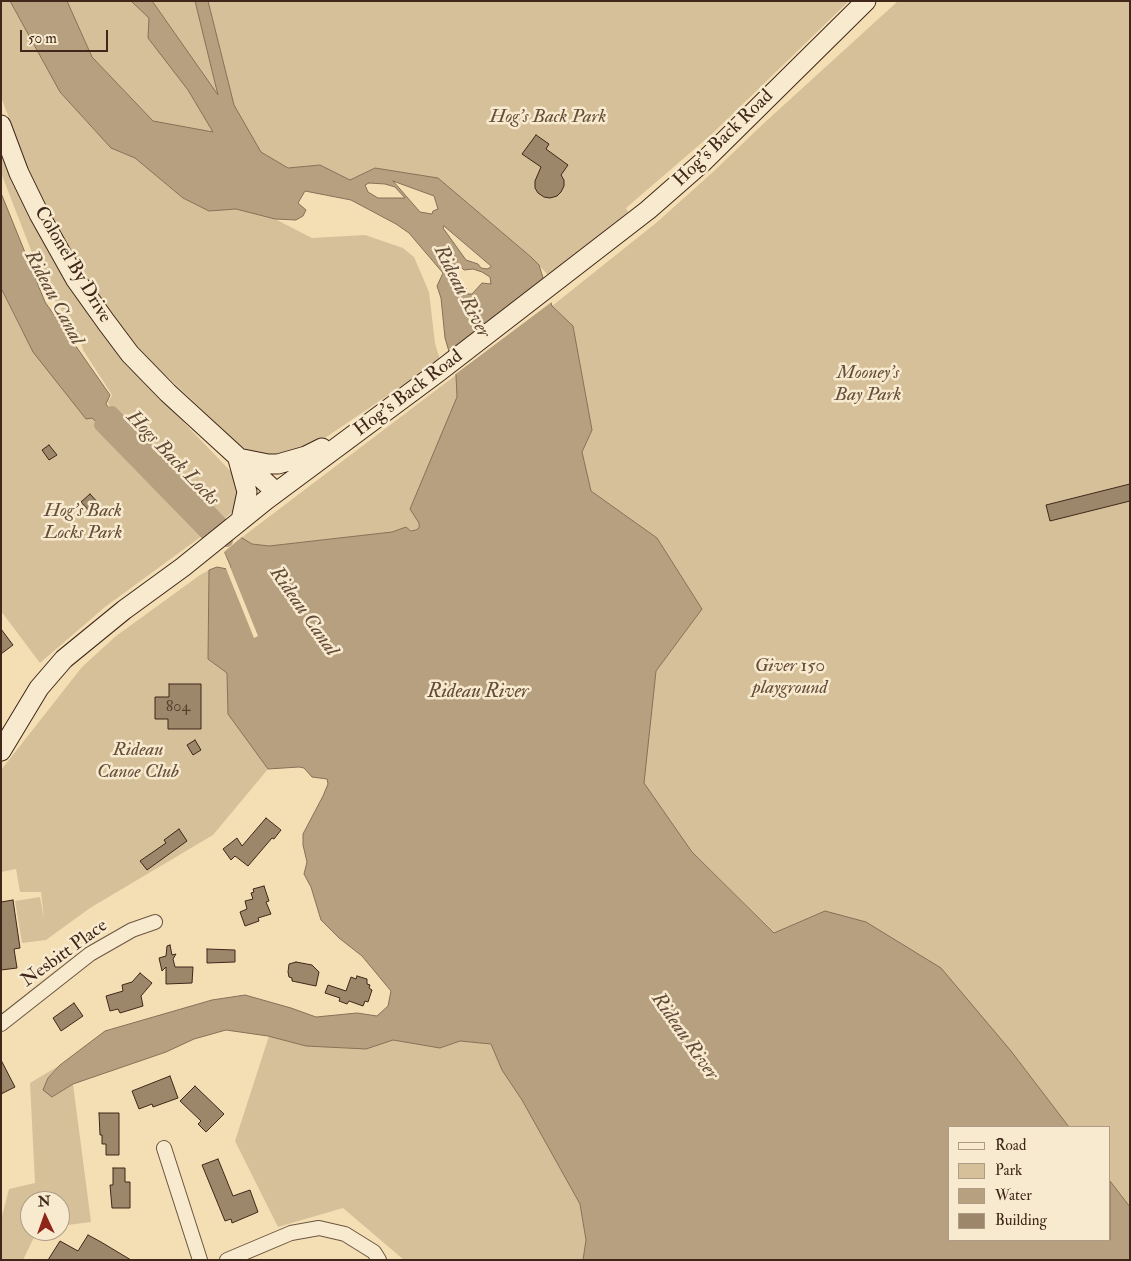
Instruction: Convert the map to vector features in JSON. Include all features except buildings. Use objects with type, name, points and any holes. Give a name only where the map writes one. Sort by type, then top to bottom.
[{"type":"main road","name":"Hog's Back Road","points":[[1,751],[45,680],[64,659],[276,492],[437,373],[648,210],[704,161],[866,1]]},
{"type":"main road","name":"Colonel By Drive","points":[[1,125],[19,173],[39,214],[76,280],[106,322],[130,354],[276,492]]},
{"type":"main road","points":[[237,457],[268,464],[282,464],[306,456],[366,426]]},
{"type":"main road","points":[[237,457],[247,487],[246,502],[241,520]]},
{"type":"main road","name":"Hog's Back Road","points":[[1,735],[18,722]]},
{"type":"street","name":"Nesbitt Place","points":[[1,1024],[90,954],[132,930],[155,922]]},
{"type":"street","points":[[164,1148],[200,1260]]},
{"type":"street","points":[[227,1260],[291,1233],[318,1228],[345,1234],[374,1252],[380,1260]]},
{"type":"green space","points":[[1,1],[10,1],[60,92],[111,148],[135,158],[183,198],[209,211],[236,209],[275,219],[312,238],[365,235],[403,248],[414,257],[429,292],[435,343],[440,360],[316,444],[281,460],[246,451],[144,355],[103,302],[67,245],[45,205],[27,166],[1,97]]},
{"type":"green space","points":[[67,1],[131,1],[150,18],[188,90],[214,132],[153,122],[92,57]]},
{"type":"green space","points":[[152,1],[195,1],[219,97],[155,5]]},
{"type":"green space","name":"Hog's Back Park","points":[[208,1],[849,1],[712,134],[626,208],[628,212],[548,275],[531,257],[438,178],[375,168],[350,180],[320,165],[288,168],[261,152],[234,105]]},
{"type":"green space","name":"Mooney's Bay Park","points":[[898,1],[1130,1],[1130,1207],[1111,1182],[1111,1126],[1068,1126],[1011,1051],[825,911],[775,933],[692,852],[643,783],[656,671],[702,609],[657,538],[591,491],[582,452],[592,430],[573,326],[552,306],[656,223]]},
{"type":"green space","points":[[1,146],[148,385],[239,480],[239,506],[222,521],[174,470],[109,406],[108,402],[112,395],[83,350],[80,338],[50,293],[36,263],[1,173]]},
{"type":"green space","name":"Hog's Back Locks Park","points":[[1,288],[22,331],[86,419],[92,418],[100,425],[206,533],[105,607],[40,663],[1,611]]},
{"type":"green space","points":[[456,375],[457,397],[455,403],[410,509],[419,521],[418,529],[413,531],[406,527],[392,532],[269,546],[252,544],[241,538]]},
{"type":"green space","name":"Rideau Canoe Club","points":[[209,570],[208,659],[227,673],[228,714],[268,769],[213,835],[90,908],[46,940],[22,943],[15,901],[40,897],[44,920],[41,892],[20,892],[16,869],[1,872],[1,770],[82,667],[116,636]]},
{"type":"green space","points":[[269,1036],[306,1046],[366,1049],[393,1040],[440,1048],[460,1041],[491,1044],[502,1070],[522,1100],[580,1204],[586,1241],[583,1260],[404,1260],[343,1208],[278,1227],[235,1141]]},
{"type":"green space","points":[[60,1065],[48,1078],[53,1097],[73,1084],[91,1222],[70,1225],[70,1191],[20,1191],[20,1241],[32,1241],[23,1260],[1,1260],[1,1220],[9,1189],[35,1183],[30,1083]]},
{"type":"water","name":"Rideau River","points":[[10,1],[67,1],[92,57],[153,121],[213,132],[188,90],[148,38],[149,18],[131,1],[152,1],[218,95],[195,1],[208,1],[234,105],[261,152],[288,168],[320,165],[350,180],[375,168],[438,178],[539,265],[552,306],[573,326],[592,430],[582,452],[591,491],[657,538],[702,609],[656,671],[644,783],[692,852],[774,933],[825,911],[866,922],[941,968],[1011,1051],[1068,1126],[948,1126],[948,1241],[1111,1241],[1111,1182],[1130,1207],[1130,1260],[583,1260],[586,1240],[580,1204],[522,1100],[502,1070],[491,1044],[460,1041],[440,1048],[393,1040],[366,1049],[306,1046],[268,1036],[226,1030],[194,1039],[166,1052],[73,1084],[52,1097],[43,1090],[48,1078],[60,1065],[105,1031],[212,1000],[245,995],[316,1017],[357,1013],[377,1016],[388,1006],[391,991],[362,956],[339,938],[321,920],[311,887],[304,874],[307,862],[303,845],[303,834],[323,796],[328,784],[327,779],[312,777],[304,768],[299,767],[268,769],[228,714],[227,673],[208,659],[209,570],[217,567],[227,569],[231,567],[224,552],[212,540],[227,529],[252,544],[269,546],[392,532],[406,527],[411,531],[416,530],[419,528],[419,523],[410,509],[457,397],[456,375],[445,338],[441,298],[437,286],[443,273],[409,233],[351,200],[305,191],[298,203],[306,210],[303,216],[296,220],[275,219],[236,209],[209,211],[183,198],[135,158],[111,148],[60,92]],"holes":[[[393,181],[434,196],[438,209],[433,211],[432,214],[420,212]],[[369,183],[395,187],[405,198],[378,198],[368,192],[365,185]],[[444,226],[491,266],[491,267],[487,269],[481,268],[478,264],[466,260],[443,228]],[[461,267],[464,270],[473,269],[482,272],[490,277],[491,284],[482,283],[472,294],[468,294],[466,288],[461,285],[454,272]]]},
{"type":"water","name":"Rideau Canal","points":[[1,193],[45,302],[110,395],[106,404],[112,412],[100,425],[92,418],[86,419],[33,352],[1,288]]},
{"type":"pier","points":[[547,279],[553,301],[453,376],[447,356]]},
{"type":"pier","points":[[228,527],[243,536],[224,552],[258,636],[254,638],[225,566],[227,566],[222,553],[210,541]]},
{"type":"waterway","name":"Hogs Back Locks","points":[[97,405],[109,421],[227,541]]},
{"type":"waterway","points":[[112,412],[213,514],[227,529],[212,540],[100,425],[112,412]]},
{"type":"park label","name":"Giver 150 playground","points":[[790,678]]}]
